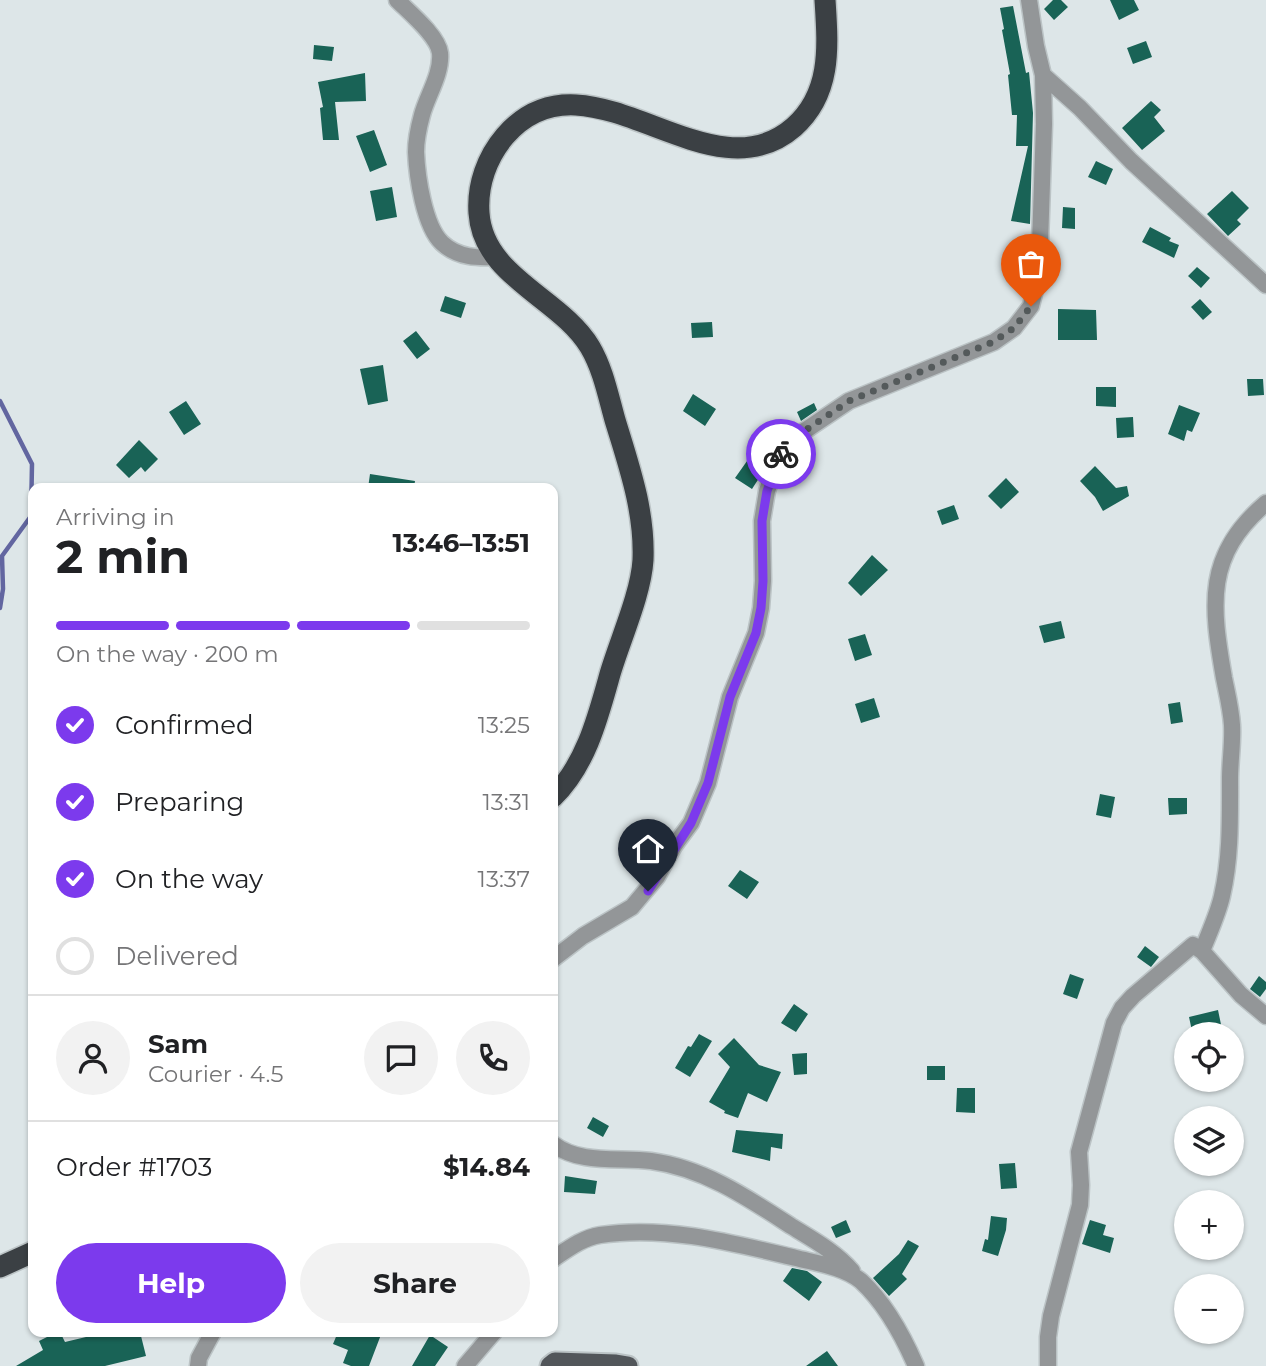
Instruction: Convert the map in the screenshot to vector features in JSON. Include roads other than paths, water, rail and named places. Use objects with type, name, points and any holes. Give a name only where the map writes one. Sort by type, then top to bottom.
[{"type":"highway","points":[[558,792],[577,767],[601,706],[631,607],[643,562],[639,500],[601,371],[591,348],[576,326],[534,293],[498,257],[482,233],[479,213],[481,179],[496,148],[516,125],[532,115],[557,106],[590,105],[707,144],[736,149],[776,140],[809,114],[818,97],[827,51],[825,0]]},
{"type":"highway","points":[[0,1267],[28,1254]]},
{"type":"main road","points":[[550,1366],[555,1362],[628,1366]]},
{"type":"street","points":[[397,0],[435,40],[440,53],[438,71],[423,112],[416,151],[428,221],[444,245],[458,253],[473,258],[498,257]]},
{"type":"street","points":[[558,955],[583,936],[632,907],[648,891],[691,823],[708,783],[730,697],[756,633],[761,608],[762,521],[767,491],[778,458],[791,440],[849,401],[993,342],[1014,328],[1031,306],[1040,263],[1044,124],[1043,75],[1029,0]]},
{"type":"street","points":[[1043,75],[1080,108],[1131,161],[1266,285]]},
{"type":"street","points":[[1202,951],[1222,898],[1231,826],[1232,724],[1219,652],[1215,606],[1218,572],[1229,545],[1244,522],[1266,502]]},
{"type":"street","points":[[1048,1366],[1051,1316],[1080,1205],[1082,1185],[1079,1152],[1114,1023],[1122,1008],[1167,965],[1193,945],[1202,951],[1241,995],[1266,1016]]},
{"type":"street","points":[[558,1147],[564,1152],[595,1159],[652,1161],[687,1169],[728,1186],[845,1263],[882,1305],[916,1366]]},
{"type":"street","points":[[558,1256],[575,1244],[597,1236],[668,1234],[704,1238],[807,1261],[843,1271],[859,1280]]},
{"type":"street","points":[[198,1366],[199,1358],[210,1337]]},
{"type":"street","points":[[465,1366],[490,1337]]},
{"type":"waterway","points":[[0,401],[32,464],[32,483]]},
{"type":"waterway","points":[[0,608],[3,589],[2,556],[28,520]]}]
